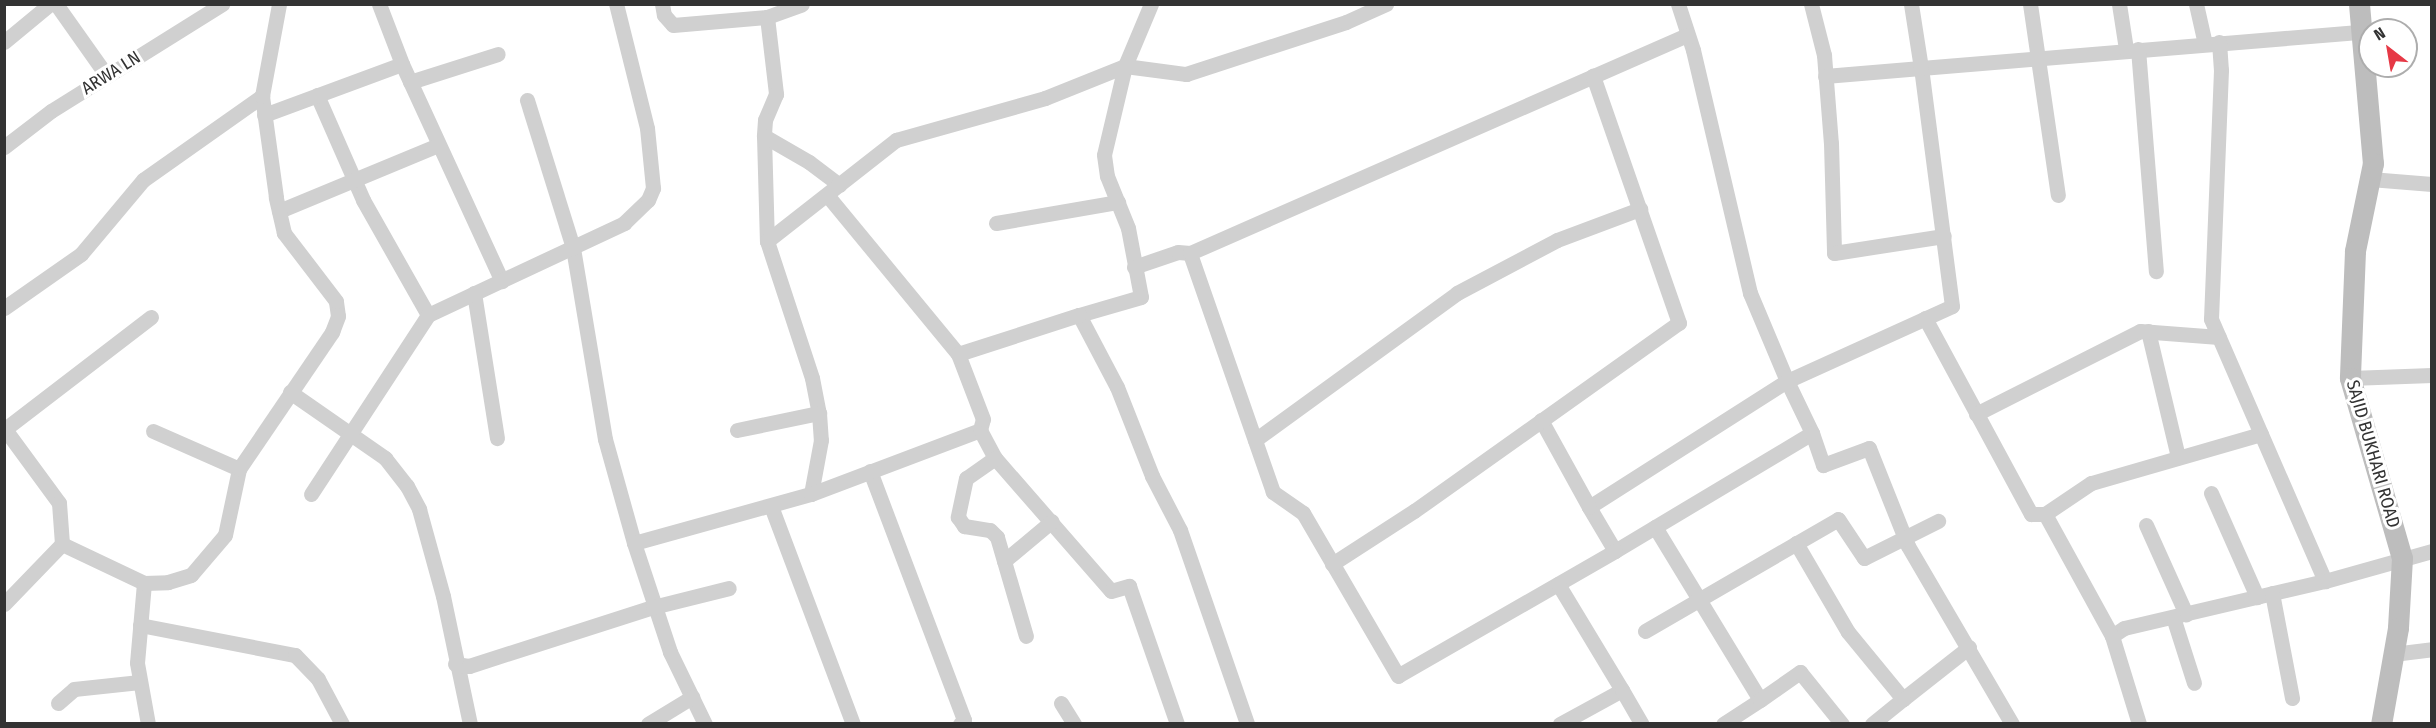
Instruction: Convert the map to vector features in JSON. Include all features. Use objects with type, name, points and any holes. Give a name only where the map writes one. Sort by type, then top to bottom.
[{"type":"street","points":[[4,42],[50,4]]},
{"type":"street","points":[[56,4],[107,76]]},
{"type":"street","name":"ARWA LN","points":[[4,147],[51,111],[222,4]]},
{"type":"street","points":[[63,544],[144,584],[168,582],[190,575],[225,535],[239,469],[338,316],[328,288],[303,261],[284,233],[279,211],[262,96],[279,4]]},
{"type":"street","points":[[379,4],[402,64],[502,281]]},
{"type":"street","points":[[311,494],[428,315],[624,223],[648,200],[653,188],[647,128],[616,4]]},
{"type":"street","points":[[662,4],[664,15],[673,25],[767,17],[802,4]]},
{"type":"street","points":[[958,354],[1142,297],[1134,267],[1128,228],[1107,176],[1104,155],[1125,66],[1151,4]]},
{"type":"street","points":[[767,241],[896,140],[1045,98],[1125,66],[1186,74],[1346,22],[1386,4]]},
{"type":"street","points":[[1678,4],[1688,35],[1750,293],[1787,381],[1812,433],[1823,465],[1869,448],[1905,538],[2013,723]]},
{"type":"street","points":[[1811,4],[1826,76],[1834,253],[1944,236]]},
{"type":"street","points":[[1590,507],[1787,381],[1952,306],[1911,4]]},
{"type":"street","points":[[2030,4],[2040,56],[2058,195]]},
{"type":"street","points":[[2119,4],[2132,49],[2156,271]]},
{"type":"street","points":[[2196,4],[2221,70],[2211,319],[2325,581]]},
{"type":"street","points":[[767,17],[776,94],[764,136],[767,241],[812,378],[819,413],[821,440],[811,494]]},
{"type":"street","points":[[1826,76],[2040,56],[2358,32]]},
{"type":"street","points":[[1134,267],[1178,252],[1190,253],[1688,35]]},
{"type":"street","points":[[410,82],[498,54]]},
{"type":"street","points":[[264,115],[402,64]]},
{"type":"street","points":[[1332,564],[1679,323],[1593,76]]},
{"type":"street","name":"SAJID BUKHARI ROAD","points":[[2366,78],[2373,163],[2355,251],[2350,378],[2402,558],[2393,654],[2381,723]]},
{"type":"street","points":[[317,95],[354,181],[428,315]]},
{"type":"street","points":[[4,308],[81,254],[143,180],[262,96]]},
{"type":"street","points":[[527,100],[573,248],[601,418],[634,543],[653,607],[705,723]]},
{"type":"street","points":[[764,136],[809,162],[958,354],[983,419],[980,430],[995,458],[1052,520],[1111,591],[1129,586],[1177,723]]},
{"type":"street","points":[[279,211],[438,145]]},
{"type":"street","points":[[2370,179],[2432,184]]},
{"type":"street","points":[[996,223],[1118,202]]},
{"type":"street","points":[[1255,440],[1457,293],[1557,240],[1640,208]]},
{"type":"street","points":[[1190,253],[1273,492],[1303,513],[1398,676],[1615,551],[1812,433]]},
{"type":"street","points":[[474,293],[497,438]]},
{"type":"street","points":[[1079,315],[1117,387],[1152,476],[1180,530],[1247,723]]},
{"type":"street","points":[[63,544],[59,503],[5,428],[151,317]]},
{"type":"street","points":[[1925,318],[2031,514],[2044,514],[2091,483],[2261,434]]},
{"type":"street","points":[[1976,414],[2140,331],[2219,337]]},
{"type":"street","points":[[2148,331],[2178,457]]},
{"type":"street","points":[[2350,378],[2432,375]]},
{"type":"street","points":[[290,392],[349,433],[400,473],[419,509],[443,596],[455,664],[470,723]]},
{"type":"street","points":[[737,430],[819,413]]},
{"type":"street","points":[[1541,420],[1615,551]]},
{"type":"street","points":[[634,543],[811,494],[980,430]]},
{"type":"street","points":[[153,432],[239,469]]},
{"type":"street","points":[[995,458],[966,478],[958,517],[964,526],[994,531],[1026,636]]},
{"type":"street","points":[[870,471],[964,722]]},
{"type":"street","points":[[2211,493],[2265,595],[2292,698]]},
{"type":"street","points":[[771,506],[853,723]]},
{"type":"street","points":[[2044,514],[2112,636],[2139,723]]},
{"type":"street","points":[[1645,631],[1838,519],[1864,558],[1938,521]]},
{"type":"street","points":[[1004,561],[1052,520]]},
{"type":"street","points":[[2146,525],[2180,616],[2194,682]]},
{"type":"street","points":[[1655,527],[1760,700]]},
{"type":"street","points":[[1797,543],[1848,632],[1903,699]]},
{"type":"street","points":[[4,604],[63,544]]},
{"type":"street","points":[[2112,636],[2124,628],[2325,581],[2432,551]]},
{"type":"street","points":[[144,584],[137,663],[148,723]]},
{"type":"street","points":[[1558,584],[1642,723]]},
{"type":"street","points":[[455,664],[469,666],[653,607],[729,588]]},
{"type":"street","points":[[140,625],[295,655],[318,679],[342,723]]},
{"type":"street","points":[[1872,723],[1969,647]]},
{"type":"street","points":[[2393,654],[2432,649]]},
{"type":"street","points":[[1723,723],[1800,672],[1842,723]]},
{"type":"street","points":[[58,703],[74,689],[140,682]]},
{"type":"street","points":[[1560,723],[1622,690]]},
{"type":"street","points":[[648,723],[692,697]]},
{"type":"street","points":[[1061,703],[1074,723]]}]
